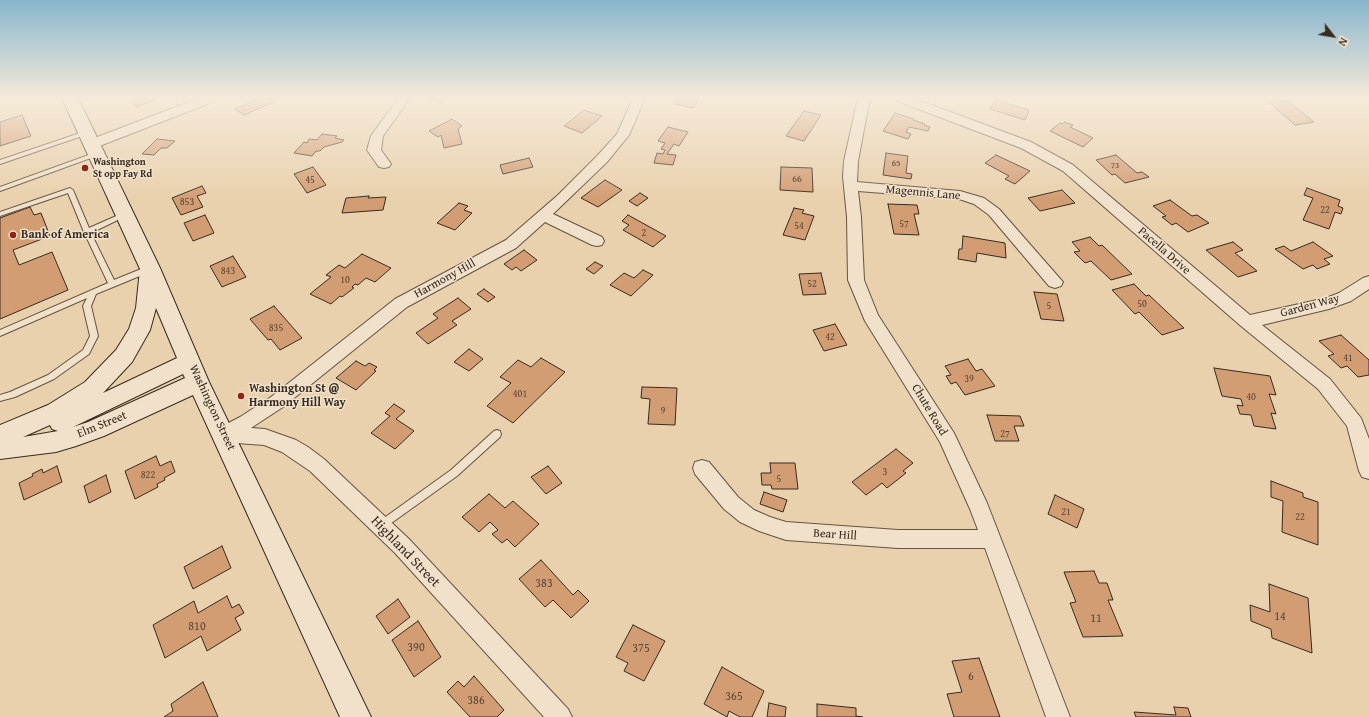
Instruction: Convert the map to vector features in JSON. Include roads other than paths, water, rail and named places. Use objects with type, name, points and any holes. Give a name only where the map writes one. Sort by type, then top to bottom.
[{"type":"main road","name":"Washington Street","points":[[86,131],[150,268],[194,372],[356,717]]},
{"type":"main road","points":[[0,436],[56,412],[93,388],[109,373],[124,356],[139,330],[146,308],[150,268]]},
{"type":"main road","name":"Elm Street","points":[[0,440],[36,430],[194,372]]},
{"type":"main road","name":"Elm Street","points":[[0,449],[56,442],[96,429],[194,372]]},
{"type":"street","points":[[92,144],[124,131]]},
{"type":"street","points":[[380,131],[377,136],[374,150],[384,164]]},
{"type":"street","name":"Harmony Hill","points":[[223,434],[246,422],[277,402],[401,303],[511,244],[563,198],[602,159],[625,131]]},
{"type":"street","name":"Chute Road","points":[[857,131],[851,161],[850,186],[854,217],[856,280],[871,317],[946,438],[980,510],[1058,717]]},
{"type":"street","name":"Pacella Drive","points":[[990,131],[1026,145],[1068,168],[1246,322],[1324,384],[1355,423],[1369,471]]},
{"type":"street","name":"Magennis Lane","points":[[850,186],[960,195],[979,201],[994,212],[1055,282]]},
{"type":"street","points":[[544,215],[596,241]]},
{"type":"street","name":"Garden Way","points":[[1246,322],[1328,303],[1345,297],[1369,282]]},
{"type":"street","name":"Highland Street","points":[[223,434],[265,437],[289,446],[317,465],[402,546],[560,717]]},
{"type":"street","name":"Bear Hill","points":[[702,468],[731,503],[747,516],[766,525],[786,531],[898,539],[991,539]]},
{"type":"lane","points":[[0,162],[92,144]]},
{"type":"lane","points":[[0,189],[92,144]]},
{"type":"lane","points":[[0,214],[70,190],[87,232],[112,283]]},
{"type":"lane","points":[[87,232],[125,215]]},
{"type":"lane","points":[[0,333],[112,283],[150,268]]},
{"type":"lane","points":[[0,398],[12,395],[51,377],[86,352],[94,336],[87,306],[93,292]]},
{"type":"lane","points":[[380,526],[454,473],[497,434]]},
{"type":"place","name":"Washington St opp Fay Rd","points":[[85,168]]},
{"type":"place","name":"Bank of America","points":[[13,235]]},
{"type":"place","name":"Washington St @ Harmony Hill Way","points":[[241,396]]}]
